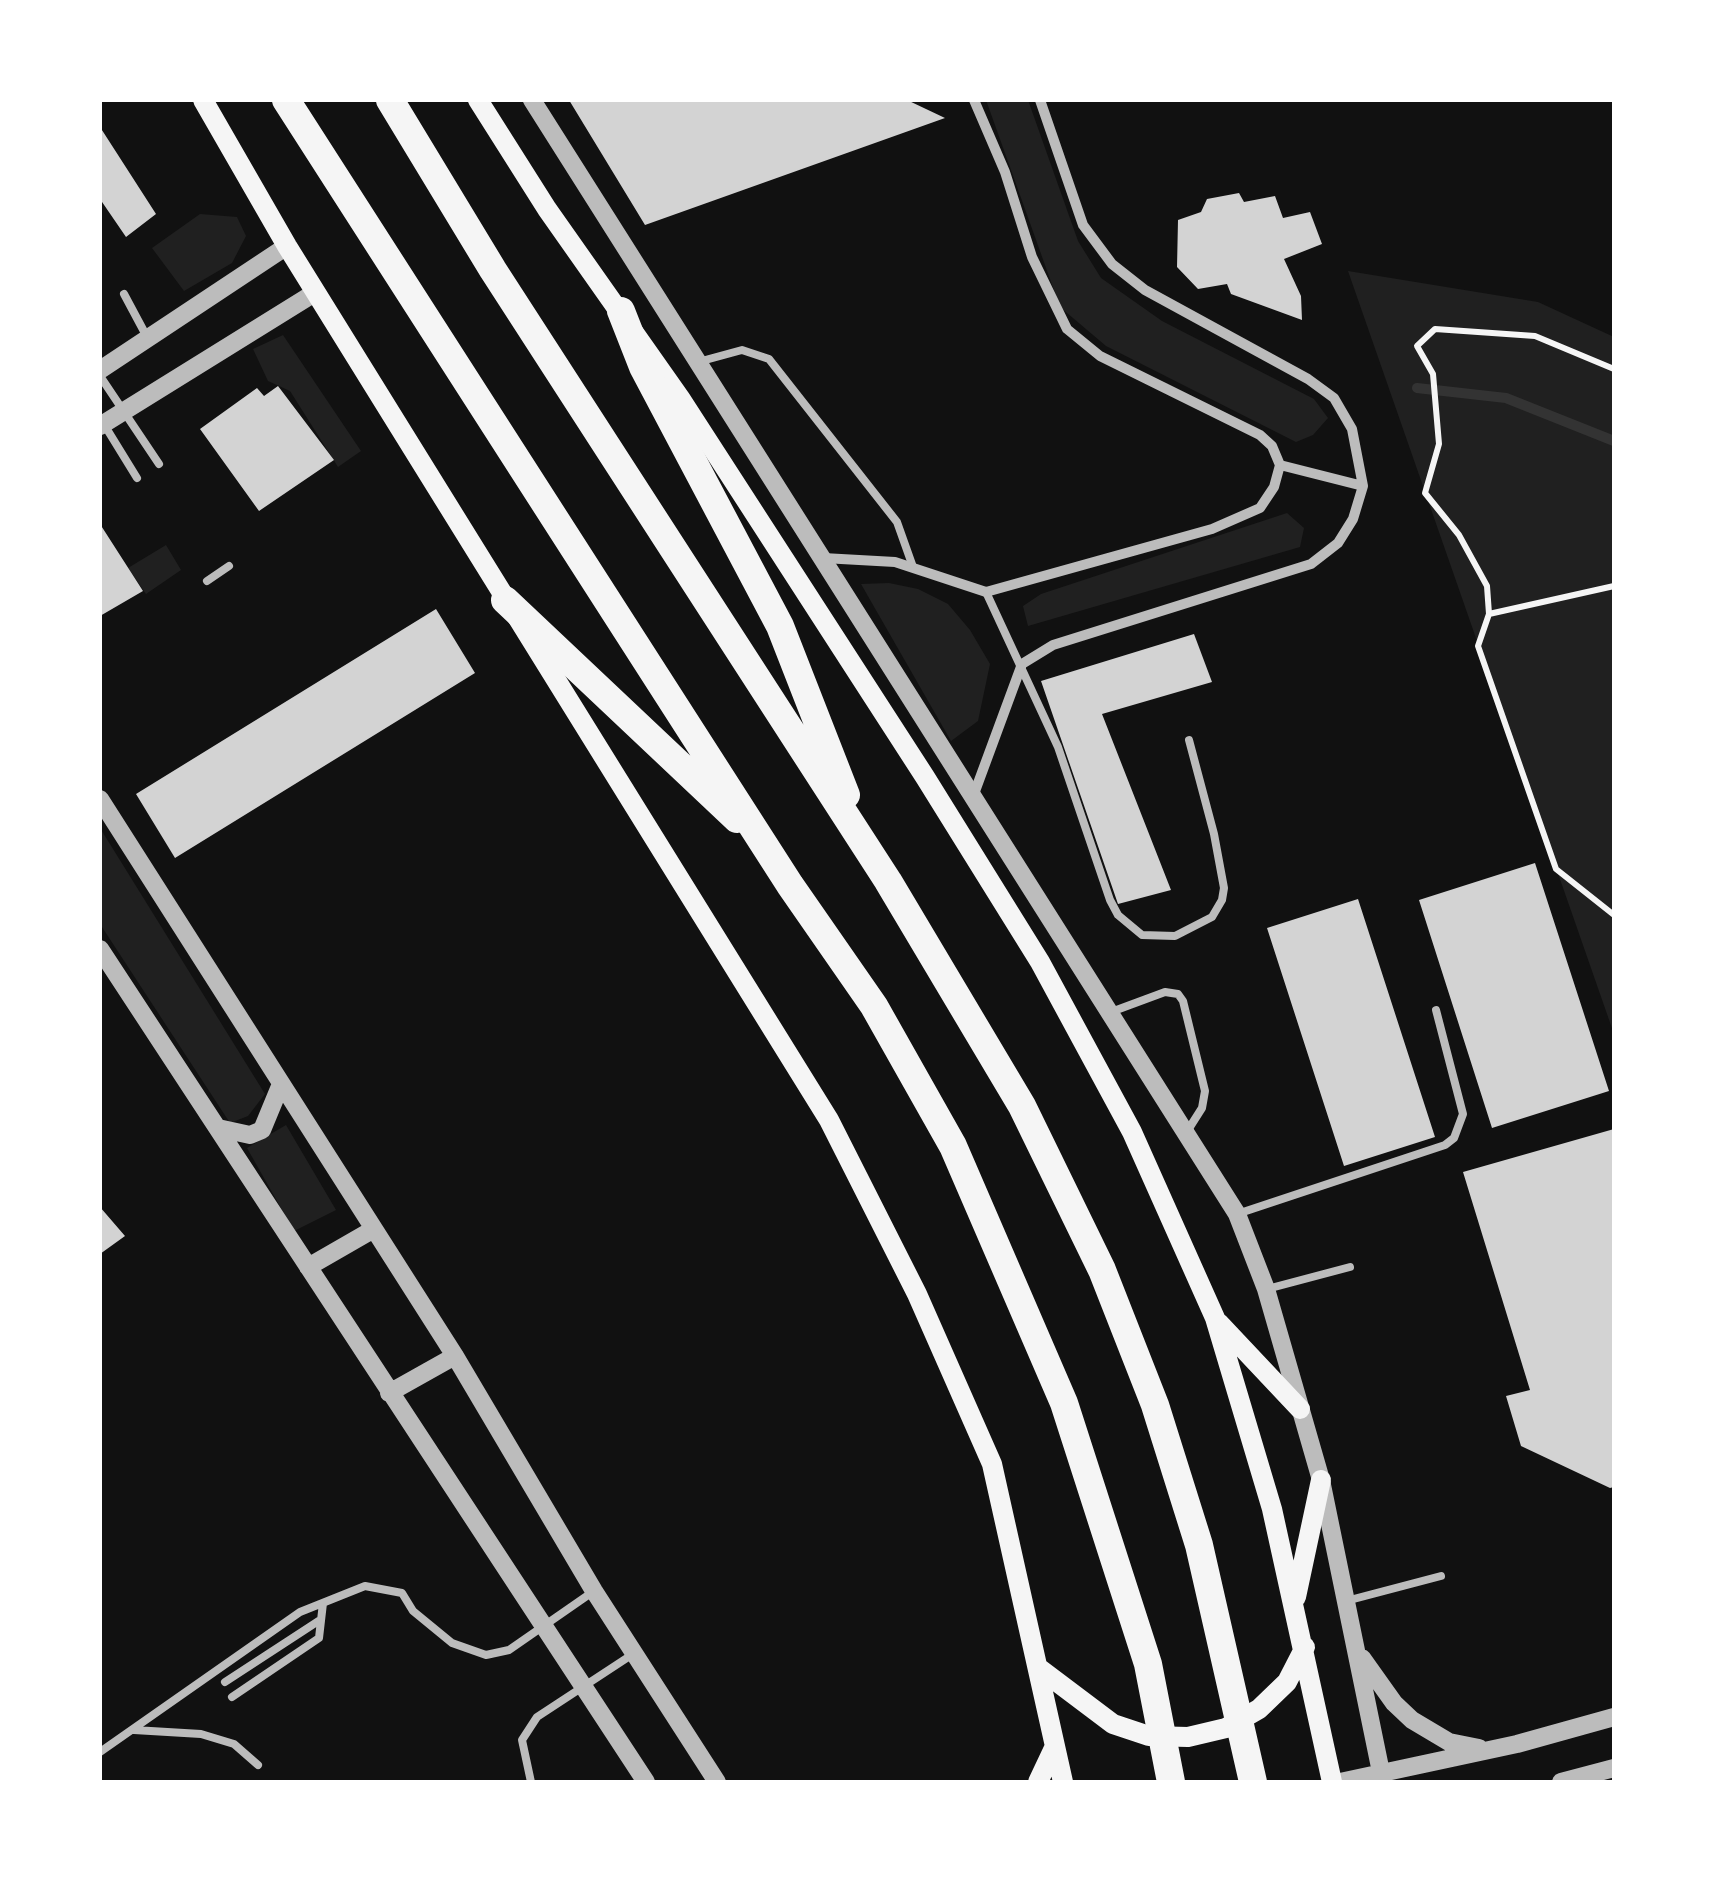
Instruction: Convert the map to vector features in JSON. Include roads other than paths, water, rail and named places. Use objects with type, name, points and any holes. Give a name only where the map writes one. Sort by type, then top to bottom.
[{"type":"highway","points":[[286,100],[790,885],[874,1006],[944,1130],[1064,1403],[1148,1664],[1171,1782]]},
{"type":"highway","points":[[390,100],[494,270],[888,881],[1022,1106],[1102,1270],[1155,1405],[1199,1545],[1253,1782]]},
{"type":"highway","points":[[622,312],[643,367],[780,626],[863,844]]},
{"type":"highway","points":[[506,600],[769,850]]},
{"type":"main road","points":[[204,100],[286,246],[829,1120],[917,1294],[992,1464],[1063,1782]]},
{"type":"main road","points":[[478,100],[547,210],[622,312],[926,777],[1040,962],[1132,1132],[1215,1318],[1272,1509],[1336,1782]]},
{"type":"main road","points":[[1215,1318],[1300,1409]]},
{"type":"main road","points":[[1294,1604],[1320,1480]]},
{"type":"main road","points":[[1040,1669],[1113,1724],[1149,1736],[1188,1737],[1226,1728],[1260,1709],[1287,1682],[1305,1647]]},
{"type":"main road","points":[[1038,1782],[1055,1746]]},
{"type":"street","points":[[532,100],[1237,1214],[1266,1289],[1320,1480],[1382,1777]]},
{"type":"street","points":[[822,558],[895,562],[986,592],[1212,529],[1260,508],[1274,487],[1280,465],[1272,446],[1260,434],[1100,356],[1066,330],[1038,273],[1005,172],[974,100]]},
{"type":"street","points":[[974,794],[1022,664],[1053,645],[1311,564],[1338,544],[1363,486],[1352,428],[1334,398],[1308,379],[1145,290],[1112,264],[1083,225],[1040,100]]},
{"type":"street","points":[[100,373],[147,336],[286,246]]},
{"type":"street","points":[[101,423],[316,292]]},
{"type":"street","points":[[1280,465],[1363,486]]},
{"type":"street","points":[[100,799],[454,1356],[594,1591],[718,1782]]},
{"type":"street","points":[[100,949],[646,1782]]},
{"type":"street","points":[[218,1128],[250,1135],[262,1130],[281,1084]]},
{"type":"street","points":[[308,1267],[374,1229]]},
{"type":"street","points":[[389,1393],[454,1356]]},
{"type":"street","points":[[1356,1649],[1394,1703],[1412,1720],[1449,1742],[1489,1750]]},
{"type":"street","points":[[1336,1782],[1382,1777],[1614,1718]]},
{"type":"street","points":[[1560,1782],[1614,1768]]},
{"type":"lane","points":[[124,294],[147,336]]},
{"type":"lane","points":[[698,362],[742,350],[769,359],[897,522],[913,567]]},
{"type":"lane","points":[[100,373],[159,464]]},
{"type":"lane","points":[[101,423],[137,478]]},
{"type":"lane","points":[[207,581],[229,566]]},
{"type":"lane","points":[[986,592],[1058,747],[1110,900],[1118,915],[1142,935],[1175,936],[1212,917],[1222,900],[1224,888],[1214,834],[1189,740]]},
{"type":"lane","points":[[1111,1012],[1165,992],[1183,1001],[1205,1092],[1202,1108],[1186,1132]]},
{"type":"lane","points":[[1237,1214],[1445,1145],[1454,1138],[1462,1114],[1436,1010]]},
{"type":"lane","points":[[1266,1289],[1350,1267]]},
{"type":"lane","points":[[1346,1601],[1441,1576]]},
{"type":"lane","points":[[100,1752],[300,1612],[365,1586],[402,1593],[413,1611],[452,1643],[486,1655],[509,1650],[594,1591]]},
{"type":"lane","points":[[232,1697],[318,1638],[323,1603]]},
{"type":"lane","points":[[225,1682],[320,1620]]},
{"type":"lane","points":[[531,1782],[522,1740],[537,1716],[634,1654]]},
{"type":"lane","points":[[134,1730],[200,1734],[234,1744],[258,1765]]},
{"type":"waterway","points":[[1417,388],[1506,398],[1614,441]]}]
